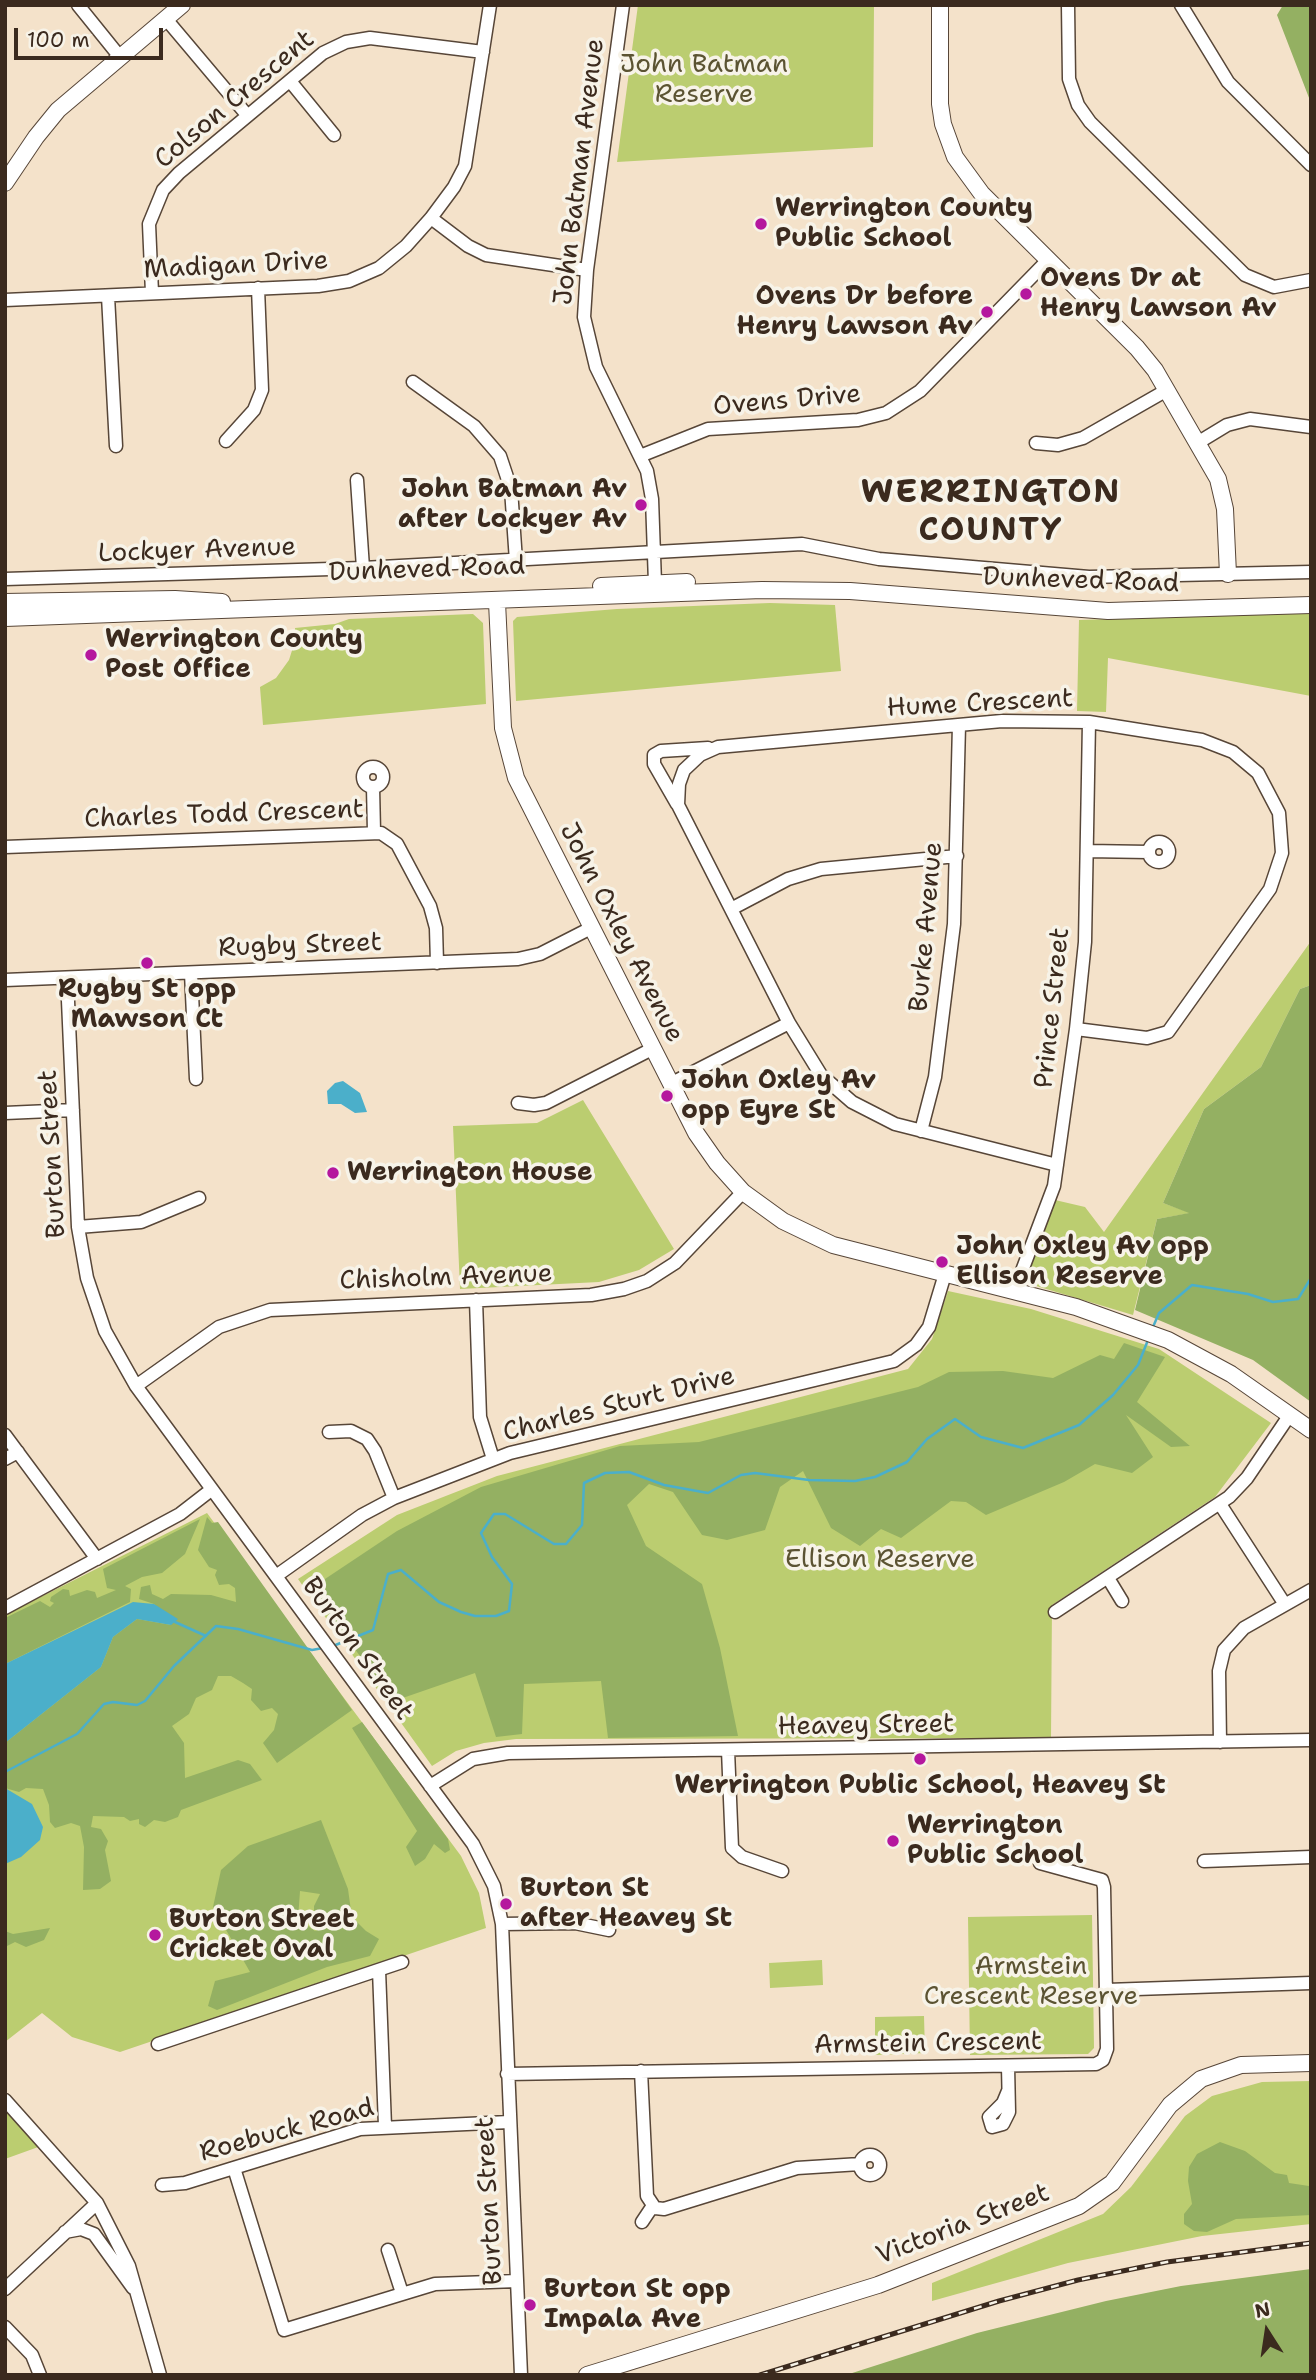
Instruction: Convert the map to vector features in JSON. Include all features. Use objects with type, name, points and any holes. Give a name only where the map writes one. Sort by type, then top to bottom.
[{"type":"street","points":[[78,5],[120,57]]},
{"type":"street","points":[[5,183],[51,118],[182,5]]},
{"type":"street","name":"Madigan Drive","points":[[5,300],[334,284],[365,275],[394,258],[431,218],[454,187],[465,166],[490,5]]},
{"type":"street","name":"John Batman Avenue","points":[[623,5],[587,270],[584,317],[592,355],[640,456],[651,489],[655,583]]},
{"type":"street","points":[[940,5],[940,104],[952,150],[972,183],[1137,348],[1167,390],[1215,471],[1223,499],[1228,574]]},
{"type":"street","points":[[1068,5],[1069,79],[1078,105],[1090,122],[1245,275],[1273,287],[1311,280]]},
{"type":"street","points":[[1181,5],[1228,82],[1311,165]]},
{"type":"street","points":[[166,19],[247,115]]},
{"type":"street","name":"Colson Crescent","points":[[152,293],[149,235],[158,197],[173,179],[323,53],[358,39],[386,39],[483,52]]},
{"type":"street","points":[[290,81],[334,135]]},
{"type":"street","points":[[431,218],[468,246],[486,255],[587,270]]},
{"type":"street","name":"Ovens Drive","points":[[640,456],[708,429],[858,420],[886,413],[920,391],[1048,260]]},
{"type":"street","points":[[226,441],[254,410],[262,390],[258,288]]},
{"type":"street","points":[[108,296],[116,446]]},
{"type":"street","points":[[413,382],[474,426],[500,456],[511,489],[516,561]]},
{"type":"street","points":[[1037,443],[1058,445],[1083,438],[1167,390]]},
{"type":"street","points":[[1199,442],[1227,425],[1250,419],[1311,427]]},
{"type":"street","points":[[357,480],[363,568]]},
{"type":"street","name":"Lockyer Avenue","points":[[5,579],[363,568],[802,544],[879,559],[1089,578],[1311,572]]},
{"type":"street","name":"Dunheved Road","points":[[5,602],[145,599],[259,602],[655,583],[769,582],[830,586],[850,591]]},
{"type":"street","points":[[634,595],[655,583],[682,593]]},
{"type":"street","points":[[481,592],[497,602],[513,591]]},
{"type":"street","name":"Dunheved Road","points":[[5,618],[497,602],[682,593],[850,591],[1108,611],[1311,605]]},
{"type":"street","points":[[113,600],[129,613],[145,599]]},
{"type":"street","name":"John Oxley Avenue","points":[[497,602],[503,728],[510,762],[670,1084],[705,1148],[743,1192],[783,1221],[824,1242],[1134,1326],[1168,1340],[1231,1374],[1311,1430]]},
{"type":"street","name":"Hume Crescent","points":[[1057,1165],[883,1120],[841,1094],[812,1063],[789,1024],[678,805],[654,764],[654,755],[661,751],[1002,721],[1089,722],[1202,740],[1233,752],[1252,767],[1270,792],[1282,822],[1283,845],[1279,868],[1270,889],[1168,1032],[1147,1038],[1076,1029]]},
{"type":"street","name":"Prince Street","points":[[1014,1292],[1054,1185],[1076,1029],[1085,952],[1089,722]]},
{"type":"street","name":"Burke Avenue","points":[[921,1131],[935,1077],[954,925],[959,725]]},
{"type":"street","name":"Hume Crescent","points":[[678,805],[679,784],[684,770],[700,755],[718,747]]},
{"type":"street","points":[[373,787],[374,832]]},
{"type":"street","name":"Charles Todd Crescent","points":[[5,847],[374,832],[387,835],[397,844],[427,899],[436,928],[438,963]]},
{"type":"street","points":[[1087,851],[1149,852]]},
{"type":"street","points":[[731,909],[808,872],[833,867],[957,856]]},
{"type":"street","name":"Rugby Street","points":[[5,981],[526,957],[591,928]]},
{"type":"street","points":[[191,973],[196,1079]]},
{"type":"street","name":"Burton Street","points":[[67,978],[78,1227],[87,1278],[98,1314],[114,1351],[136,1387],[481,1857],[494,1886],[502,1924],[520,2375]]},
{"type":"street","points":[[670,1084],[789,1024]]},
{"type":"street","points":[[517,1102],[534,1105],[546,1103],[652,1049]]},
{"type":"street","points":[[5,1113],[73,1110]]},
{"type":"street","name":"Chisholm Avenue","points":[[136,1387],[209,1333],[256,1313],[298,1307],[591,1295],[636,1285],[665,1270],[685,1255],[743,1192]]},
{"type":"street","points":[[78,1227],[141,1222],[199,1198]]},
{"type":"street","name":"Charles Sturt Drive","points":[[276,1576],[362,1515],[394,1498],[493,1459],[526,1448],[889,1364],[906,1354],[925,1334],[933,1317],[945,1274]]},
{"type":"street","points":[[476,1300],[481,1424],[493,1459]]},
{"type":"street","points":[[1055,1612],[1220,1504],[1247,1478],[1289,1416]]},
{"type":"street","points":[[328,1432],[351,1431],[367,1439],[375,1451],[394,1498]]},
{"type":"street","points":[[5,1435],[97,1559]]},
{"type":"street","points":[[5,1459],[18,1452]]},
{"type":"street","points":[[5,1608],[180,1514],[211,1490]]},
{"type":"street","points":[[1220,1504],[1284,1603]]},
{"type":"street","points":[[1108,1578],[1122,1601]]},
{"type":"street","points":[[1220,1742],[1219,1671],[1224,1650],[1244,1628],[1311,1590]]},
{"type":"street","name":"Heavey Street","points":[[430,1786],[466,1762],[495,1754],[1311,1741]]},
{"type":"street","points":[[728,1751],[732,1848],[742,1857],[782,1871]]},
{"type":"street","points":[[1205,1861],[1311,1857]]},
{"type":"street","name":"Armstein Crescent","points":[[507,2074],[1091,2065],[1103,2060],[1107,2049],[1106,1896],[1102,1880],[1040,1863]]},
{"type":"street","points":[[502,1924],[575,1923],[609,1930]]},
{"type":"street","points":[[158,2044],[402,1962]]},
{"type":"street","points":[[379,1970],[385,2126]]},
{"type":"street","points":[[1107,1990],[1311,1983]]},
{"type":"street","name":"Victoria Street","points":[[587,2375],[878,2285],[1079,2206],[1112,2183],[1170,2105],[1201,2079],[1241,2065],[1311,2063]]},
{"type":"street","points":[[1007,2066],[1008,2091]]},
{"type":"street","points":[[641,2071],[647,2196],[652,2207]]},
{"type":"street","points":[[5,2100],[97,2203],[129,2266],[160,2375]]},
{"type":"street","name":"Roebuck Road","points":[[162,2185],[174,2186],[352,2131],[385,2126],[509,2122]]},
{"type":"street","points":[[652,2207],[664,2209],[797,2168],[860,2164]]},
{"type":"street","points":[[234,2168],[284,2330],[443,2282],[517,2281]]},
{"type":"street","points":[[5,2290],[97,2203]]},
{"type":"street","points":[[642,2222],[652,2207]]},
{"type":"street","points":[[65,2232],[81,2229],[94,2234],[137,2294]]},
{"type":"street","points":[[388,2250],[402,2293]]},
{"type":"street","points":[[5,2327],[32,2355],[40,2375]]},
{"type":"green space","name":"John Batman Reserve","points":[[638,5],[874,5],[873,147],[617,162]]},
{"type":"green space","points":[[1283,5],[1311,5],[1311,103],[1277,15]]},
{"type":"green space","points":[[770,603],[835,605],[841,671],[516,701],[513,621],[517,617],[617,609]]},
{"type":"green space","points":[[1311,613],[1311,696],[1108,658],[1106,712],[1077,711],[1079,620]]},
{"type":"green space","points":[[473,614],[483,623],[486,704],[263,725],[260,687],[276,678],[289,660],[295,641],[295,628],[335,624],[349,619]]},
{"type":"green space","points":[[1311,941],[1311,985],[1300,989],[1261,1067],[1204,1109],[1163,1203],[1191,1213],[1157,1219],[1133,1315],[1033,1285],[1027,1276],[1055,1200],[1085,1207],[1104,1232]]},
{"type":"green space","points":[[1311,985],[1311,1402],[1253,1360],[1135,1310],[1157,1219],[1189,1213],[1163,1203],[1204,1109],[1261,1067],[1300,989]]},
{"type":"green space","points":[[583,1100],[674,1249],[639,1270],[599,1282],[460,1289],[453,1126],[537,1123]]},
{"type":"green space","name":"Ellison Reserve","points":[[948,1291],[1031,1309],[1159,1349],[1271,1423],[1215,1497],[1052,1605],[1051,1738],[516,1739],[484,1743],[456,1751],[432,1766],[298,1579],[397,1515],[497,1476],[908,1369],[932,1339]]},
{"type":"green space","points":[[1124,1343],[1165,1357],[1137,1402],[1190,1446],[1171,1447],[1126,1415],[1153,1457],[1132,1473],[1095,1464],[1064,1482],[986,1515],[966,1502],[951,1501],[901,1538],[881,1529],[860,1546],[831,1528],[803,1471],[780,1487],[765,1530],[727,1540],[702,1535],[673,1492],[649,1484],[627,1505],[646,1546],[702,1584],[720,1648],[738,1736],[608,1738],[601,1681],[524,1684],[522,1734],[496,1737],[475,1673],[394,1701],[320,1603],[325,1579],[397,1531],[481,1487],[620,1446],[699,1442],[918,1387],[949,1372],[1003,1371],[1053,1378],[1100,1355],[1114,1359]]},
{"type":"green space","points":[[207,1513],[461,1856],[479,1893],[486,1928],[120,2052],[72,2037],[42,2013],[5,2042],[5,1615]]},
{"type":"green space","points":[[207,1517],[212,1523],[218,1522],[352,1710],[277,1763],[263,1743],[274,1730],[278,1714],[272,1708],[261,1711],[251,1700],[252,1689],[243,1683],[231,1676],[218,1676],[212,1690],[196,1698],[189,1714],[172,1726],[184,1743],[185,1778],[238,1760],[250,1764],[262,1780],[181,1810],[178,1817],[165,1822],[154,1820],[145,1827],[139,1824],[139,1819],[130,1821],[124,1817],[93,1816],[91,1827],[101,1829],[108,1841],[105,1850],[111,1881],[100,1889],[83,1890],[84,1847],[80,1826],[71,1823],[55,1828],[50,1822],[49,1805],[43,1789],[26,1788],[19,1792],[5,1788],[5,1743],[101,1667],[113,1637],[137,1619],[171,1625],[154,1604],[139,1599],[141,1587],[150,1585],[152,1594],[163,1599],[171,1594],[211,1595],[236,1602],[235,1588],[229,1584],[219,1585],[215,1575],[217,1570],[209,1567],[198,1550]]},
{"type":"green space","points":[[200,1519],[185,1554],[162,1573],[142,1577],[125,1586],[131,1589],[130,1602],[5,1664],[5,1618],[40,1601],[50,1607],[54,1603],[50,1601],[51,1597],[63,1589],[69,1590],[70,1596],[87,1590],[95,1592],[97,1598],[116,1590],[107,1588],[103,1569]]},
{"type":"green space","points":[[362,1722],[448,1839],[450,1850],[445,1853],[434,1844],[425,1859],[415,1866],[406,1847],[417,1831],[352,1728]]},
{"type":"green space","points":[[321,1820],[348,1889],[351,1911],[321,1924],[314,1917],[314,1906],[320,1894],[300,1891],[298,1919],[315,1931],[353,1918],[379,1939],[370,1956],[327,1967],[217,2010],[208,2006],[215,1981],[250,1972],[213,1907],[221,1870],[248,1846]]},
{"type":"green space","name":"Armstein Crescent Reserve","points":[[1092,1915],[1094,2048],[1088,2054],[970,2055],[968,1917]]},
{"type":"green space","points":[[50,1928],[44,1940],[26,1947],[15,1942],[5,1947],[5,1931],[13,1934]]},
{"type":"green space","points":[[822,1960],[823,1985],[770,1988],[769,1963]]},
{"type":"green space","points":[[924,2016],[925,2053],[875,2055],[875,2017]]},
{"type":"green space","points":[[1311,2081],[1311,2224],[1202,2236],[1068,2263],[932,2301],[932,2283],[1103,2214],[1131,2187],[1185,2116],[1212,2096],[1262,2082]]},
{"type":"green space","points":[[5,2109],[41,2146],[5,2159]]},
{"type":"green space","points":[[1220,2142],[1245,2151],[1275,2173],[1287,2175],[1289,2183],[1309,2186],[1311,2215],[1236,2219],[1207,2232],[1194,2231],[1184,2224],[1184,2214],[1192,2204],[1188,2181],[1189,2167],[1197,2154]]},
{"type":"green space","points":[[1311,2269],[1311,2373],[1308,2374],[846,2375],[977,2333],[1106,2301],[1181,2286]]},
{"type":"water","points":[[343,1081],[360,1093],[367,1112],[355,1113],[341,1104],[328,1104],[327,1091],[335,1083]]},
{"type":"water","points":[[133,1602],[154,1604],[178,1619],[171,1625],[137,1619],[113,1637],[101,1667],[5,1743],[5,1664]]},
{"type":"water","points":[[5,1788],[32,1804],[43,1827],[40,1840],[21,1857],[5,1864]]},
{"type":"waterway","points":[[1153,1327],[1159,1313],[1192,1285],[1248,1294],[1273,1302],[1298,1299],[1311,1278]]},
{"type":"waterway","points":[[333,1646],[373,1630],[388,1574],[401,1570],[439,1602],[461,1612],[475,1616],[496,1616],[509,1611],[512,1584],[492,1557],[481,1533],[494,1514],[505,1514],[554,1544],[566,1544],[582,1525],[584,1483],[605,1473],[629,1472],[664,1485],[708,1493],[741,1475],[755,1473],[809,1480],[855,1481],[875,1477],[907,1462],[927,1439],[955,1419],[981,1437],[1023,1448],[1079,1425],[1113,1395],[1138,1365],[1148,1340]]},
{"type":"waterway","points":[[175,1622],[206,1636]]},
{"type":"waterway","points":[[5,1772],[77,1734],[104,1704],[113,1702],[137,1705],[145,1701],[174,1666],[216,1626],[238,1629],[312,1650],[323,1648]]},
{"type":"railway","points":[[760,2375],[999,2301],[1078,2280],[1167,2262],[1311,2243]]},
{"type":"place","name":"Werrington County Public School","points":[[761,224]]},
{"type":"place","name":"Ovens Dr at Henry Lawson Av","points":[[1026,294]]},
{"type":"place","name":"Ovens Dr before Henry Lawson Av","points":[[987,312]]},
{"type":"place","name":"John Batman Av after Lockyer Av","points":[[641,505]]},
{"type":"place","name":"Werrington County Post Office","points":[[91,655]]},
{"type":"place","name":"Rugby St opp Mawson Ct","points":[[147,963]]},
{"type":"place","name":"John Oxley Av opp Eyre St","points":[[667,1096]]},
{"type":"place","name":"Werrington House","points":[[333,1173]]},
{"type":"place","name":"John Oxley Av opp Ellison Reserve","points":[[942,1262]]},
{"type":"place","name":"Werrington Public School, Heavey St","points":[[920,1759]]},
{"type":"place","name":"Werrington Public School","points":[[893,1841]]},
{"type":"place","name":"Burton St after Heavey St","points":[[506,1904]]},
{"type":"place","name":"Burton Street Cricket Oval","points":[[155,1935]]},
{"type":"place","name":"Burton St opp Impala Ave","points":[[530,2305]]},
{"type":"district","name":"WERRINGTON COUNTY","points":[[991,512]]}]
